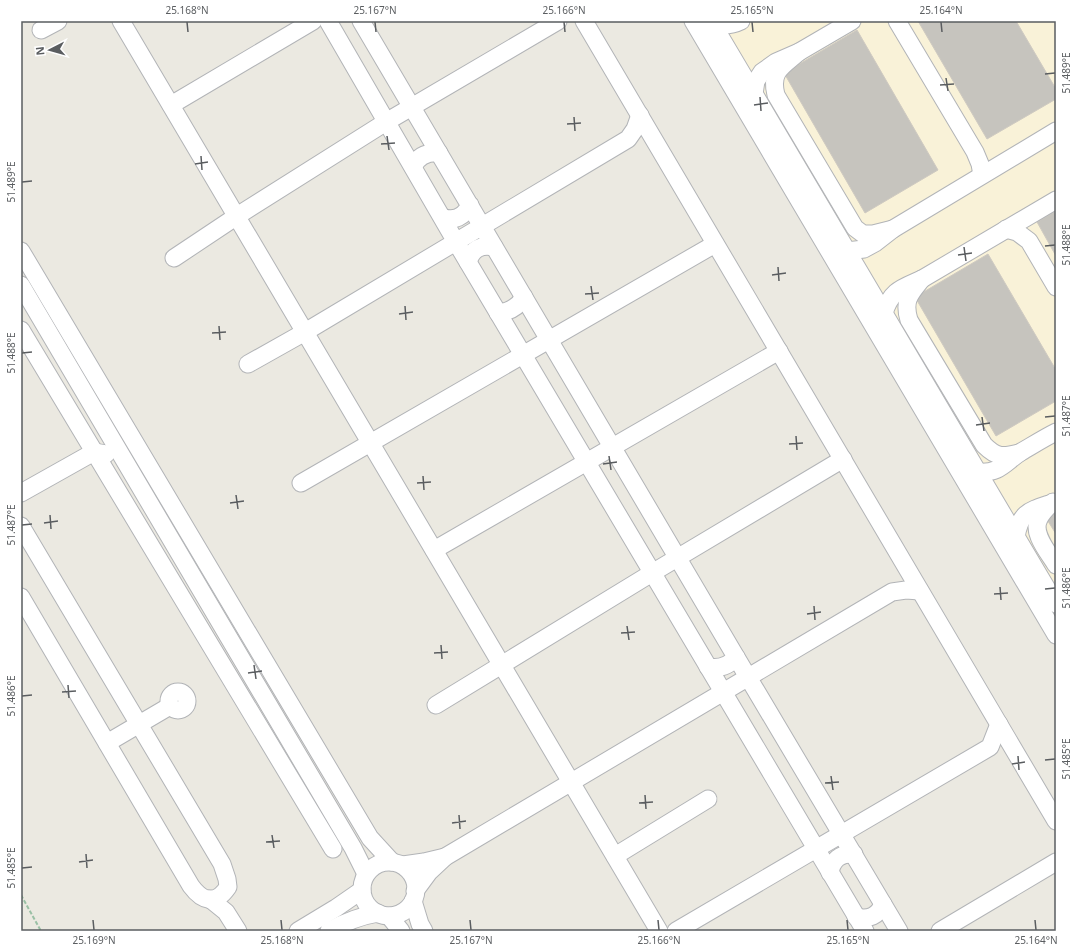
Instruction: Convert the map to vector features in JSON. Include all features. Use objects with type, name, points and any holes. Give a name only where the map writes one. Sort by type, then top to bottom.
[{"type":"street","points":[[41,30],[58,21]]},
{"type":"street","points":[[121,21],[659,931]]},
{"type":"street","points":[[171,105],[313,21]]},
{"type":"street","points":[[328,21],[456,242],[860,924],[865,918],[874,916],[878,913],[883,904]]},
{"type":"street","points":[[361,21],[677,558],[899,931]]},
{"type":"street","points":[[174,258],[237,216],[386,122],[558,21]]},
{"type":"street","points":[[584,21],[1056,821]]},
{"type":"street","points":[[693,21],[1056,635]]},
{"type":"street","points":[[712,22],[724,26],[741,21]]},
{"type":"street","points":[[754,94],[756,81],[762,72],[776,62],[799,52],[852,21]]},
{"type":"street","points":[[897,21],[975,152],[980,164],[982,175]]},
{"type":"street","points":[[712,22],[1056,604]]},
{"type":"street","points":[[799,52],[776,73],[773,84],[776,95],[855,228],[863,234],[873,234],[893,229]]},
{"type":"street","points":[[628,139],[635,129],[640,116]]},
{"type":"street","points":[[847,251],[864,249],[875,243],[893,229],[1056,131]]},
{"type":"street","points":[[248,364],[483,227],[628,139],[641,137],[654,138]]},
{"type":"street","points":[[413,168],[418,159],[423,156],[433,152],[439,153]]},
{"type":"street","points":[[884,313],[888,301],[893,294],[922,279],[1056,200]]},
{"type":"street","points":[[442,217],[446,219],[456,218],[465,213],[470,205]]},
{"type":"street","points":[[1006,229],[1017,232],[1029,241],[1056,287]]},
{"type":"street","points":[[300,483],[715,244]]},
{"type":"street","points":[[468,262],[469,256],[477,248],[486,245],[494,247]]},
{"type":"street","points":[[21,251],[370,838],[397,864],[410,872],[414,881],[414,896],[420,924],[424,931]]},
{"type":"street","points":[[922,279],[907,298],[906,310],[909,320],[984,445],[992,453],[1004,457],[1019,453]]},
{"type":"street","points":[[21,285],[353,848],[364,882],[363,897],[369,907],[384,914],[401,931]]},
{"type":"street","points":[[498,313],[511,310],[524,297]]},
{"type":"street","points":[[21,330],[333,849]]},
{"type":"street","points":[[434,550],[779,351]]},
{"type":"street","points":[[94,452],[104,426]]},
{"type":"street","points":[[978,472],[985,473],[995,471],[1006,465],[1019,453],[1056,432]]},
{"type":"street","points":[[21,493],[94,452],[122,457]]},
{"type":"street","points":[[436,706],[652,572],[843,460]]},
{"type":"street","points":[[1016,537],[1018,525],[1023,517],[1034,509],[1055,501]]},
{"type":"street","points":[[1055,501],[1042,513],[1038,520],[1036,529],[1056,565]]},
{"type":"street","points":[[21,526],[222,864],[227,879],[227,902],[237,927]]},
{"type":"street","points":[[892,592],[900,578],[904,562]]},
{"type":"street","points":[[329,931],[353,919],[384,914],[399,914],[407,909],[429,872],[445,857],[892,592],[906,590],[920,591]]},
{"type":"street","points":[[21,597],[190,886],[199,896],[210,899],[220,896],[228,887]]},
{"type":"street","points":[[681,622],[689,608],[698,602],[703,601]]},
{"type":"street","points":[[708,667],[720,668],[726,666],[736,657]]},
{"type":"street","points":[[227,672],[244,663]]},
{"type":"street","points":[[107,743],[170,706]]},
{"type":"street","points":[[676,931],[990,747],[999,724]]},
{"type":"street","points":[[990,747],[1015,751]]},
{"type":"street","points":[[615,856],[708,799]]},
{"type":"street","points":[[830,873],[836,859],[845,854],[854,854]]},
{"type":"street","points":[[298,931],[336,908],[364,882],[373,867],[382,862],[397,864],[424,862],[445,857]]},
{"type":"street","points":[[940,931],[1056,862]]},
{"type":"street","points":[[210,899],[221,907],[237,927]]},
{"type":"path","points":[[21,895],[41,931]]},
{"type":"shaded area","points":[[697,21],[1056,21],[1056,628]]},
{"type":"building","points":[[918,21],[1016,21],[1056,89],[1056,99],[987,139]]},
{"type":"building","points":[[857,30],[938,170],[865,213],[784,73]]},
{"type":"building","points":[[1056,211],[1056,256],[1037,222]]},
{"type":"building","points":[[988,254],[1056,370],[1056,401],[996,436],[915,297]]},
{"type":"building","points":[[1056,512],[1056,534],[1046,518]]}]
